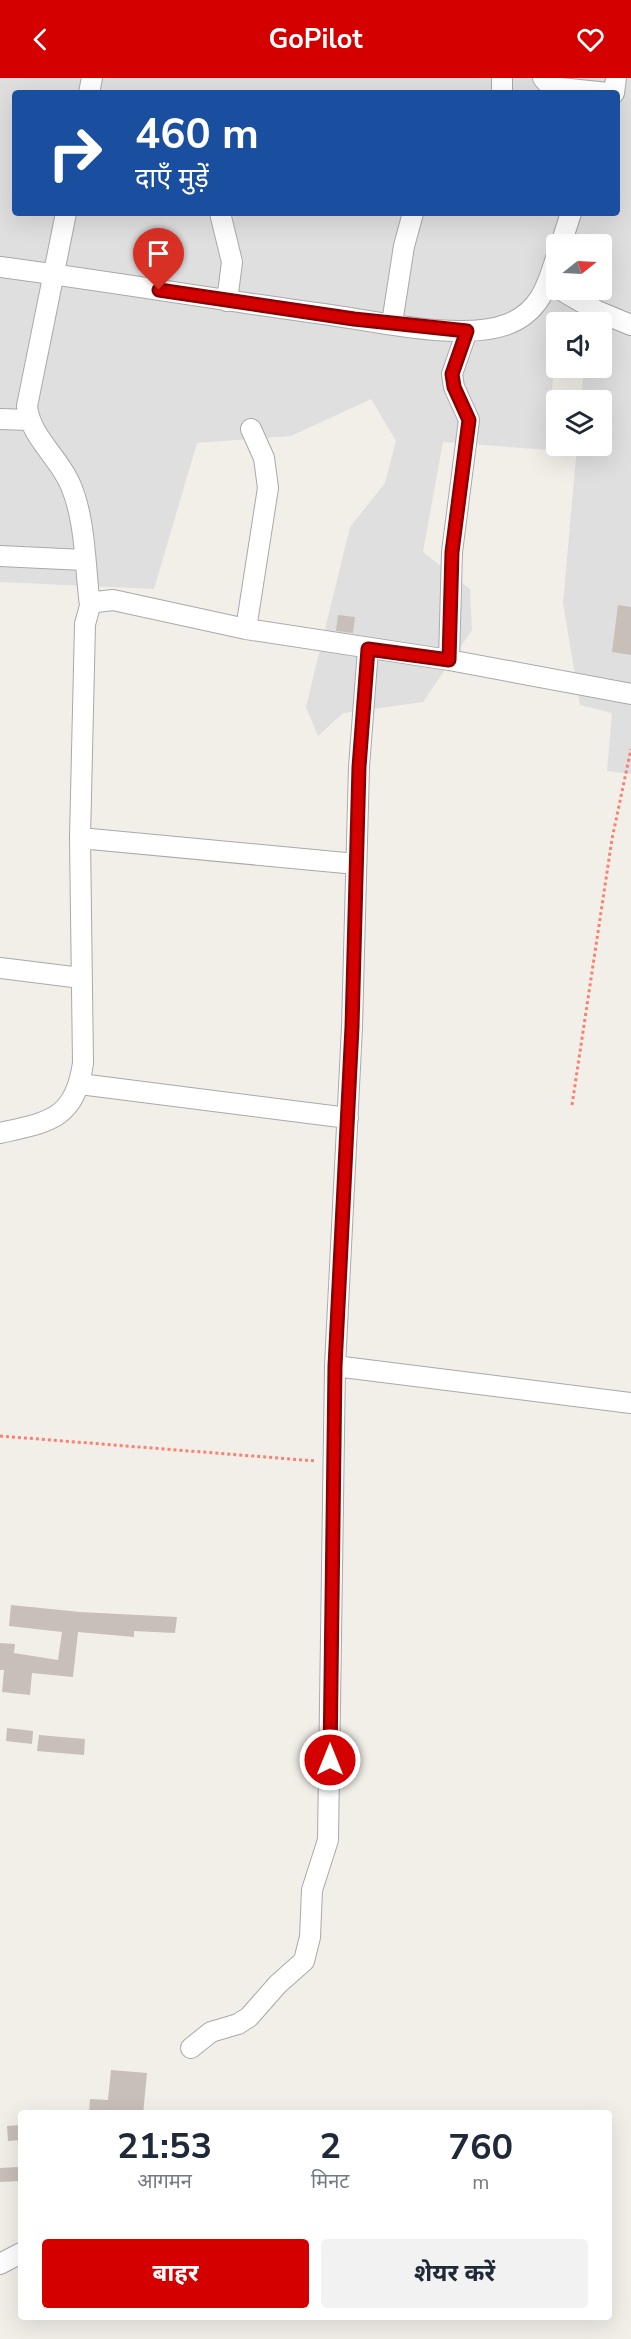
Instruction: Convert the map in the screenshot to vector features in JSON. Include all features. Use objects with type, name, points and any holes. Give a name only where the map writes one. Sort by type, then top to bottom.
[{"type":"street","points":[[543,78],[551,87],[580,90]]},
{"type":"street","points":[[0,1133],[37,1125],[54,1119],[66,1110],[80,1084],[83,1063],[80,838],[85,624],[90,606],[73,489],[61,466],[30,420],[27,406],[65,216]]},
{"type":"street","points":[[221,216],[232,262],[227,301]]},
{"type":"street","points":[[392,323],[404,246],[412,216]]},
{"type":"street","points":[[564,234],[569,216]]},
{"type":"street","points":[[0,267],[227,301],[467,331],[494,329],[524,317],[546,296]]},
{"type":"street","points":[[579,300],[597,311],[631,325]]},
{"type":"street","points":[[449,660],[452,552],[469,420],[454,387],[452,374],[467,331]]},
{"type":"street","points":[[0,419],[30,420]]},
{"type":"street","points":[[246,628],[268,488],[264,458],[251,429]]},
{"type":"street","points":[[0,556],[84,560]]},
{"type":"street","points":[[90,606],[96,602],[113,600],[246,628],[449,660],[631,694]]},
{"type":"street","points":[[191,2048],[211,2032],[238,2024],[249,2017],[278,1984],[304,1961],[307,1954],[312,1890],[325,1852],[329,1824],[335,1366],[348,1118],[359,767],[368,649]]},
{"type":"street","points":[[80,838],[356,864]]},
{"type":"street","points":[[0,968],[81,978]]},
{"type":"street","points":[[80,1084],[348,1118]]},
{"type":"street","points":[[335,1366],[631,1402]]},
{"type":"street","points":[[0,2264],[18,2255]]},
{"type":"path","points":[[572,1105],[612,839],[631,749]]},
{"type":"path","points":[[0,1436],[333,1462]]},
{"type":"shaded area","points":[[0,78],[631,78],[631,774],[607,771],[612,713],[580,705],[563,603],[576,456],[612,456],[612,390],[582,390],[583,378],[612,378],[612,312],[546,312],[546,378],[553,378],[552,390],[546,390],[546,450],[443,442],[423,552],[470,589],[472,630],[423,702],[343,713],[318,736],[306,707],[350,527],[385,483],[396,441],[371,399],[291,436],[197,443],[154,589],[0,582]]},
{"type":"building","points":[[618,605],[631,607],[631,655],[612,652]]},
{"type":"building","points":[[338,615],[355,617],[353,633],[336,631]]},
{"type":"building","points":[[11,1605],[80,1612],[177,1617],[175,1633],[134,1631],[134,1637],[78,1632],[73,1677],[32,1673],[30,1695],[2,1692],[4,1670],[0,1670],[0,1643],[15,1644],[14,1653],[58,1660],[62,1632],[9,1626]]},
{"type":"building","points":[[7,1728],[33,1731],[32,1744],[6,1741]]},
{"type":"building","points":[[39,1735],[85,1739],[84,1755],[37,1751]]},
{"type":"building","points":[[111,2070],[147,2073],[143,2110],[89,2110],[90,2099],[108,2100]]},
{"type":"building","points":[[18,2125],[18,2140],[8,2141],[7,2126]]},
{"type":"building","points":[[18,2167],[18,2181],[0,2182],[0,2168]]},
{"type":"route","points":[[159,290],[354,319],[467,331],[452,374],[456,393],[469,420],[452,552],[449,660],[368,649],[359,767],[352,1027],[335,1366],[330,1760]]}]
